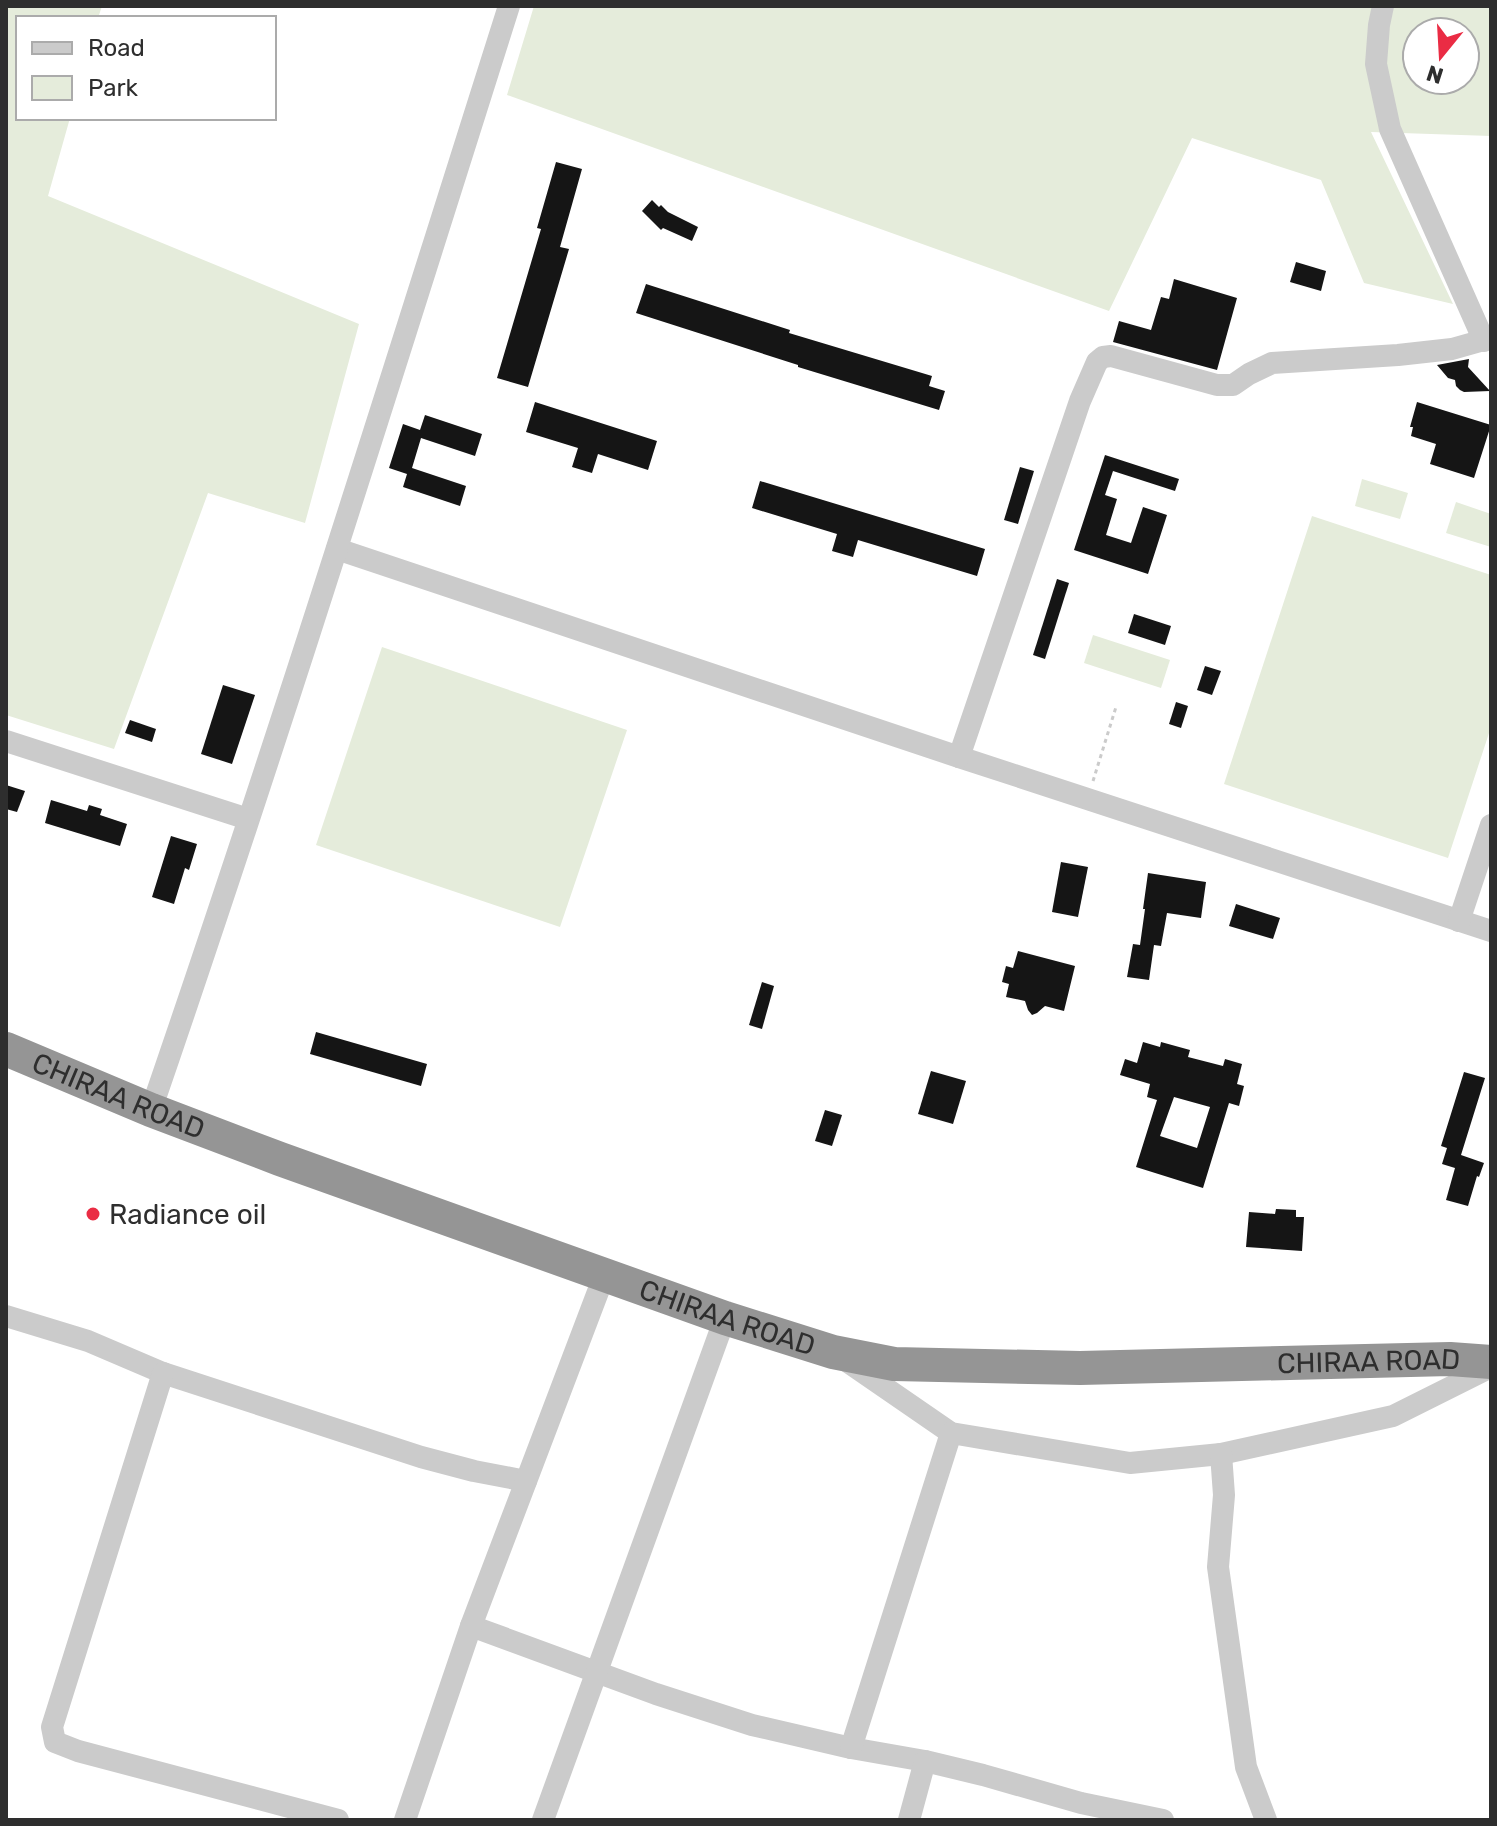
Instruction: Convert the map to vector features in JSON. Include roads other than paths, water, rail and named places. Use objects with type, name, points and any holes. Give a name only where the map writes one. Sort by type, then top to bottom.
[{"type":"highway","name":"CHIRAA ROAD","points":[[6,1049],[151,1110],[604,1276],[833,1352],[894,1364],[1080,1368],[1450,1359],[1491,1365]]},
{"type":"street","points":[[151,1110],[337,549],[509,6]]},
{"type":"street","points":[[959,757],[1080,401],[1097,362],[1103,357],[1111,356],[1217,385],[1233,385],[1272,363],[1452,349],[1487,339],[1390,129],[1376,64],[1383,6]]},
{"type":"street","points":[[337,549],[1491,931]]},
{"type":"street","points":[[6,741],[248,819]]},
{"type":"street","points":[[1459,921],[1491,825]]},
{"type":"street","points":[[405,1820],[471,1626],[604,1276]]},
{"type":"street","points":[[6,1316],[88,1341],[163,1373],[421,1457],[526,1481]]},
{"type":"street","points":[[543,1820],[725,1318]]},
{"type":"street","points":[[833,1352],[951,1433],[1130,1463],[1221,1454],[1393,1416],[1491,1365]]},
{"type":"street","points":[[163,1373],[52,1727],[55,1742],[78,1751],[338,1820]]},
{"type":"street","points":[[851,1748],[951,1433]]},
{"type":"street","points":[[1221,1454],[1224,1495],[1218,1567],[1246,1767],[1266,1820]]},
{"type":"street","points":[[471,1626],[752,1725],[983,1775],[1078,1812],[1163,1820]]},
{"type":"street","points":[[909,1820],[925,1761]]},
{"type":"place","name":"Radiance oil","points":[[93,1214]]}]
